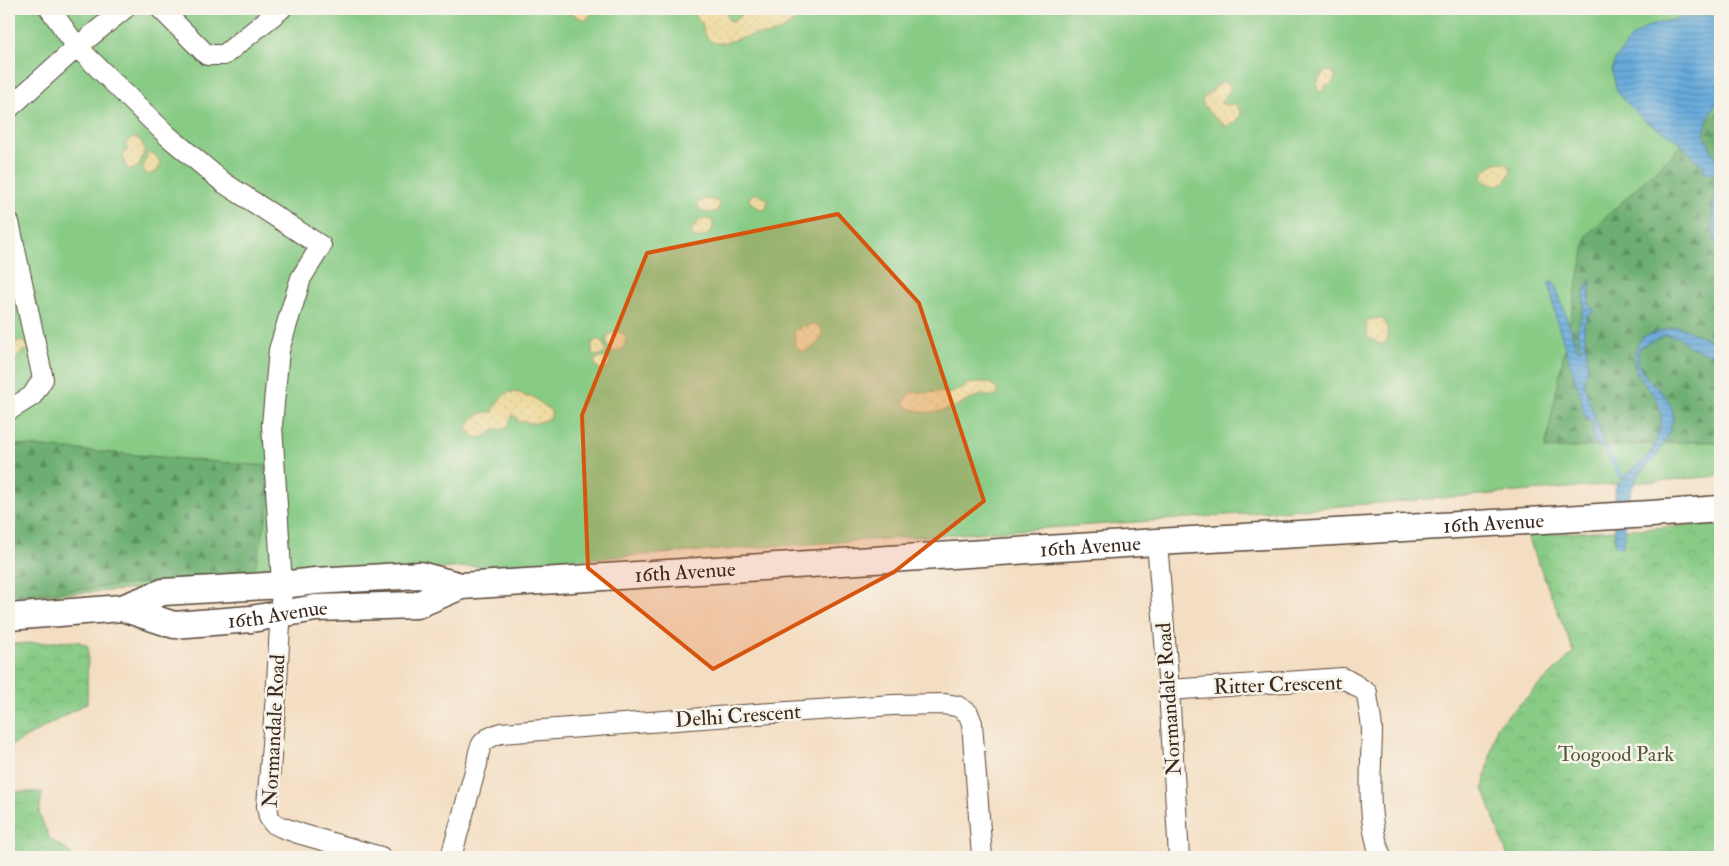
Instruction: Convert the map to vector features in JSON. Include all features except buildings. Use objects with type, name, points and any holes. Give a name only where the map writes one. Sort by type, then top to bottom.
[{"type":"main road","name":"16th Avenue","points":[[9,617],[122,608],[163,592],[282,585],[315,581],[420,575],[461,586],[1157,542],[1651,514],[1720,508]]},
{"type":"main road","name":"16th Avenue","points":[[122,608],[174,625],[251,619],[316,608],[417,605],[461,586]]},
{"type":"street","points":[[50,9],[77,47]]},
{"type":"street","points":[[9,106],[124,9]]},
{"type":"street","points":[[161,9],[207,56],[224,55],[280,9]]},
{"type":"street","name":"Normandale Road","points":[[77,47],[169,137],[224,183],[321,246],[301,278],[279,350],[272,424],[282,585],[267,806],[268,817],[281,827],[381,857]]},
{"type":"street","points":[[9,222],[43,379],[32,396],[9,409]]},
{"type":"street","name":"Normandale Road","points":[[1157,542],[1180,857]]},
{"type":"street","name":"Ritter Crescent","points":[[1169,690],[1343,678],[1360,687],[1367,694],[1372,730],[1369,796],[1374,840],[1381,857]]},
{"type":"street","name":"Delhi Crescent","points":[[451,857],[479,751],[487,738],[501,733],[893,705],[943,704],[957,706],[968,713],[972,722],[982,857]]},
{"type":"highlighted area","points":[[838,214],[919,303],[984,501],[894,572],[713,669],[588,568],[582,415],[647,253]]},
{"type":"green space","points":[[9,9],[1720,9],[1720,476],[1151,521],[17,597],[9,589]]},
{"type":"green space","points":[[1720,109],[1720,442],[1545,449],[1587,235]]},
{"type":"green space","points":[[9,444],[278,467],[254,573],[9,596]]},
{"type":"green space","name":"Toogood Park","points":[[1720,524],[1720,857],[1508,857],[1483,788],[1497,726],[1574,652],[1527,535]]},
{"type":"green space","points":[[77,641],[88,646],[87,703],[9,747],[9,644]]},
{"type":"green space","points":[[9,792],[42,792],[39,814],[50,839],[66,849],[74,857],[9,857]]},
{"type":"sand","points":[[565,9],[594,9],[587,20]]},
{"type":"sand","points":[[694,9],[734,9],[726,14],[729,20],[733,22],[748,9],[804,9],[794,21],[772,34],[754,35],[720,43],[708,39],[704,33],[702,23],[700,23],[694,13]]},
{"type":"sand","points":[[1327,71],[1333,72],[1336,76],[1331,85],[1325,86],[1323,91],[1320,92],[1318,90],[1318,81]]},
{"type":"sand","points":[[1224,82],[1230,85],[1231,89],[1220,103],[1226,105],[1236,104],[1241,112],[1240,117],[1236,121],[1226,126],[1209,112],[1202,100],[1214,90],[1215,86]]},
{"type":"sand","points":[[133,138],[138,138],[145,150],[138,167],[131,170],[126,167],[123,156],[128,148],[125,143]]},
{"type":"sand","points":[[147,153],[154,155],[161,165],[157,171],[150,175],[145,173],[143,168]]},
{"type":"sand","points":[[1498,162],[1507,164],[1511,169],[1505,182],[1496,185],[1486,182],[1482,178],[1484,172]]},
{"type":"sand","points":[[756,193],[768,200],[766,209],[761,210],[749,201],[749,197]]},
{"type":"sand","points":[[706,199],[718,202],[720,206],[716,212],[706,213],[699,209],[700,201]]},
{"type":"sand","points":[[707,219],[713,221],[710,232],[701,237],[692,238],[690,232],[699,220]]},
{"type":"sand","points":[[1381,318],[1386,325],[1387,332],[1387,341],[1382,345],[1368,337],[1366,324],[1367,320]]},
{"type":"sand","points":[[810,324],[821,328],[821,338],[813,347],[801,351],[795,346],[794,332]]},
{"type":"sand","points":[[618,331],[625,335],[626,341],[622,348],[615,352],[608,347],[606,336]]},
{"type":"sand","points":[[599,339],[603,342],[606,352],[605,354],[595,356],[592,354],[592,342]]},
{"type":"sand","points":[[25,341],[29,350],[22,351],[13,364],[9,366],[9,347],[16,342]]},
{"type":"sand","points":[[598,358],[607,358],[610,361],[606,368],[601,370],[597,367],[594,361]]},
{"type":"sand","points":[[978,382],[994,386],[998,390],[997,396],[982,395],[937,412],[923,412],[909,408],[904,404],[906,397],[912,393],[941,392],[949,394],[964,388],[965,385]]},
{"type":"sand","points":[[510,392],[533,397],[551,411],[551,418],[533,424],[525,421],[519,422],[515,416],[512,416],[507,428],[494,429],[482,438],[472,435],[467,427],[471,420],[481,414],[493,412],[499,400]]},
{"type":"water","points":[[1720,15],[1720,97],[1708,119],[1704,134],[1719,165],[1720,169],[1717,174],[1705,173],[1702,164],[1676,139],[1645,121],[1617,91],[1612,71],[1615,60],[1632,37],[1649,26],[1679,18]]},
{"type":"water","points":[[1720,180],[1720,251],[1715,240],[1712,218],[1713,200]]},
{"type":"water","points":[[1591,278],[1589,303],[1594,311],[1587,317],[1584,326],[1588,366],[1584,384],[1605,451],[1592,441],[1593,423],[1584,415],[1581,398],[1556,319],[1549,282],[1554,283],[1556,287],[1578,350],[1581,348],[1577,331],[1584,306],[1584,294]]},
{"type":"water","points":[[1678,326],[1710,340],[1720,342],[1720,357],[1690,347],[1680,338],[1667,335],[1641,346],[1638,356],[1639,366],[1668,400],[1672,408],[1673,418],[1660,451],[1636,479],[1628,504],[1623,547],[1615,546],[1615,488],[1651,452],[1657,439],[1661,420],[1660,408],[1655,398],[1637,373],[1634,363],[1635,351],[1642,337]]},
{"type":"waterway","points":[[1717,174],[1720,178]]},
{"type":"waterway","points":[[1606,450],[1621,476]]}]
